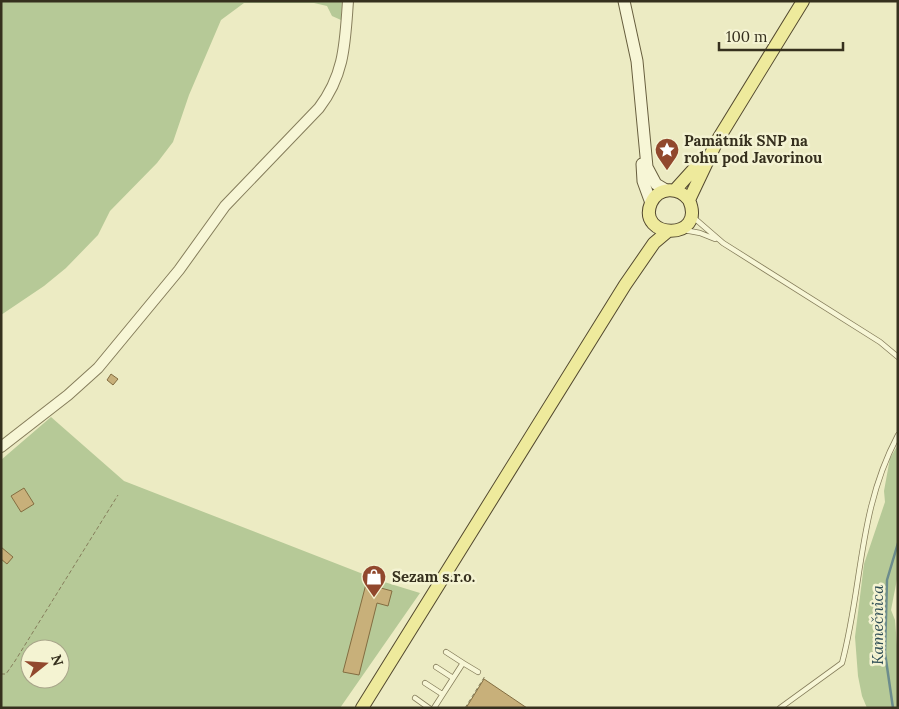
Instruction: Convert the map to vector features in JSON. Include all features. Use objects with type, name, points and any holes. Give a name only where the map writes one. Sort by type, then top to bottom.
[{"type":"main road","points":[[362,708],[625,285],[654,244],[667,232],[681,230],[688,223],[692,215],[689,200],[683,194],[656,184],[647,167],[635,47],[624,1]]},
{"type":"main road","points":[[689,200],[718,141],[803,1]]},
{"type":"main road","points":[[644,127],[642,174],[651,204]]},
{"type":"main road","points":[[625,285],[648,242],[653,222],[650,213],[654,198],[682,185],[718,141]]},
{"type":"main road","points":[[653,222],[667,232]]},
{"type":"street","points":[[1,447],[68,395],[98,368],[179,270],[225,206],[319,108],[339,75],[345,44],[348,1]]},
{"type":"lane","points":[[692,215],[706,230],[723,243],[880,342],[898,357]]},
{"type":"lane","points":[[681,230],[700,233],[723,243]]},
{"type":"lane","points":[[780,708],[842,663],[848,643],[864,533],[883,463],[898,435]]},
{"type":"lane","points":[[446,652],[478,672]]},
{"type":"lane","points":[[434,708],[463,663]]},
{"type":"lane","points":[[436,667],[453,678]]},
{"type":"lane","points":[[425,683],[442,694]]},
{"type":"lane","points":[[415,698],[429,708]]},
{"type":"path","points":[[1,674],[6,674],[15,661],[118,495]]},
{"type":"path","points":[[464,708],[485,676]]},
{"type":"green space","points":[[1,1],[342,1],[341,20],[332,16],[327,6],[314,3],[244,3],[221,20],[189,95],[173,142],[157,163],[110,211],[98,235],[66,268],[44,286],[1,315]]},
{"type":"green space","points":[[51,417],[124,481],[381,581],[420,593],[340,708],[1,708],[1,460]]},
{"type":"green space","points":[[898,445],[898,574],[891,610],[895,620],[898,658],[898,708],[867,708],[862,696],[858,676],[855,637],[864,564],[885,502],[884,491],[890,458]]},
{"type":"building","points":[[111,374],[118,379],[113,385],[107,380]]},
{"type":"building","points":[[24,488],[34,504],[21,512],[11,496]]},
{"type":"building","points":[[1,547],[13,557],[7,564],[1,559]]},
{"type":"building","points":[[366,584],[392,591],[388,606],[377,603],[359,675],[343,672]]},
{"type":"building","points":[[484,679],[527,708],[466,708]]},
{"type":"waterway","name":"Kamečnica","points":[[893,708],[885,653],[887,580],[898,543]]},
{"type":"place","name":"Pamätník SNP na rohu pod Javorinou","points":[[667,171]]},
{"type":"place","name":"Sezam s.r.o.","points":[[374,598]]}]
